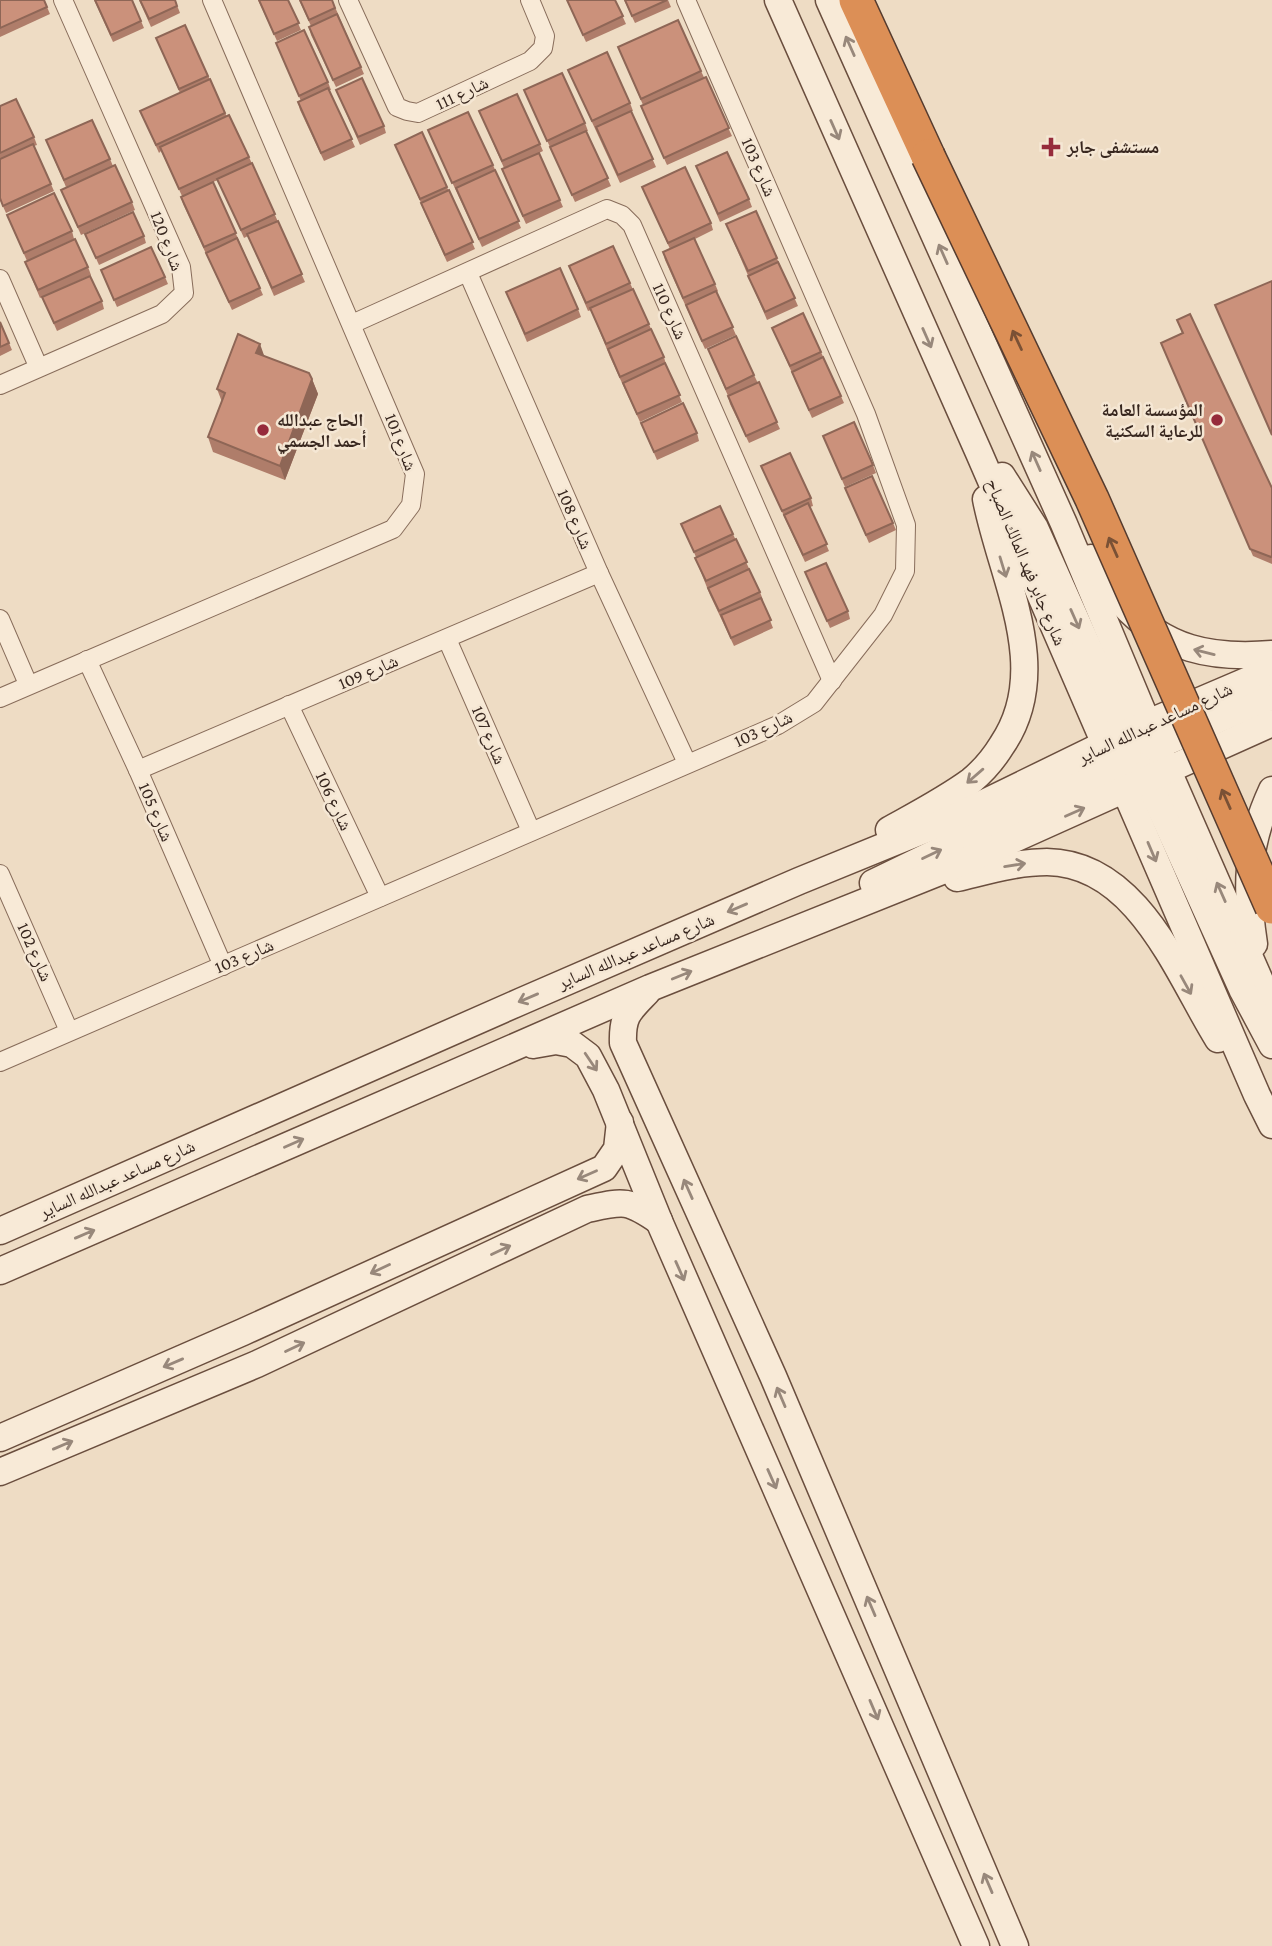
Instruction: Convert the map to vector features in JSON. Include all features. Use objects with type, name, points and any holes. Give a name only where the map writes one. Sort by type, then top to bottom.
[{"type":"highway","points":[[856,0],[1092,499],[1272,907]]},
{"type":"street","name":"شارع 120","points":[[0,384],[162,314],[184,293],[181,267],[63,0]]},
{"type":"street","name":"شارع 101","points":[[0,698],[393,529],[411,505],[415,474],[212,0]]},
{"type":"street","name":"شارع 111","points":[[348,0],[397,107],[418,113],[530,61],[543,48],[545,36],[530,0]]},
{"type":"street","name":"شارع 103","points":[[0,1062],[778,725],[814,703],[883,615],[905,570],[906,525],[866,414],[686,0]]},
{"type":"street","points":[[778,0],[974,443],[989,517],[1025,654],[1025,682],[1019,710],[1009,736],[993,759],[973,779],[799,881]]},
{"type":"street","points":[[829,0],[1063,524],[1136,756],[1257,1095],[1272,1125]]},
{"type":"street","name":"شارع 110","points":[[352,324],[607,209],[622,215],[632,225],[832,681]]},
{"type":"street","name":"شارع 108","points":[[468,273],[599,573],[687,763]]},
{"type":"street","points":[[0,279],[38,366]]},
{"type":"street","points":[[974,443],[1004,478],[1034,528],[1242,989],[1272,1045]]},
{"type":"street","points":[[1063,524],[1121,602],[1141,621],[1164,637],[1217,655],[1272,654]]},
{"type":"street","name":"شارع 109","points":[[138,770],[599,573]]},
{"type":"street","points":[[0,618],[28,684]]},
{"type":"street","name":"شارع 107","points":[[447,639],[531,831]]},
{"type":"street","name":"شارع 105","points":[[87,660],[223,966]]},
{"type":"street","name":"شارع مساعد عبدالله الساير","points":[[0,1271],[650,989],[809,923],[901,889],[1136,756],[1272,670]]},
{"type":"street","points":[[809,923],[881,879],[1136,756],[1272,696]]},
{"type":"street","name":"شارع 106","points":[[289,705],[380,897]]},
{"type":"street","name":"شارع مساعد عبدالله الساير","points":[[0,1231],[799,881],[951,819],[1136,756],[1272,723]]},
{"type":"street","points":[[1136,756],[1258,977],[1272,1008]]},
{"type":"street","points":[[1258,977],[1249,911],[1248,879],[1260,816],[1272,790]]},
{"type":"street","points":[[901,889],[1018,863],[1051,862],[1084,870],[1111,884],[1135,905],[1154,929],[1207,1021],[1257,1095]]},
{"type":"street","name":"شارع 102","points":[[0,874],[69,1031]]},
{"type":"street","points":[[650,989],[629,1011],[622,1025],[623,1043],[773,1376],[1015,1946]]},
{"type":"street","points":[[507,1050],[556,1041],[572,1044],[588,1056],[607,1090],[659,1221],[976,1946]]},
{"type":"street","points":[[607,1090],[620,1080],[638,1077]]},
{"type":"street","points":[[0,1438],[243,1332],[604,1168],[617,1149],[620,1122]]},
{"type":"street","points":[[0,1219],[75,1197]]},
{"type":"street","points":[[0,1472],[257,1364],[587,1209],[620,1202],[636,1205],[659,1221]]},
{"type":"street","points":[[0,1291],[34,1270],[57,1247]]},
{"type":"street","points":[[243,1332],[254,1335],[261,1343],[262,1354],[257,1364]]},
{"type":"street","points":[[0,1422],[31,1420],[67,1409]]},
{"type":"street","points":[[858,1672],[892,1655]]},
{"type":"building","points":[[0,0],[44,0],[47,7],[0,28]]},
{"type":"building","points":[[95,0],[132,0],[141,21],[111,35]]},
{"type":"building","points":[[140,0],[175,0],[177,6],[149,19]]},
{"type":"building","points":[[259,0],[288,0],[299,23],[274,34]]},
{"type":"building","points":[[300,0],[332,0],[335,8],[309,20]]},
{"type":"building","points":[[567,0],[615,0],[623,16],[583,35]]},
{"type":"building","points":[[625,0],[667,0],[632,16]]},
{"type":"building","points":[[337,14],[361,67],[333,80],[309,27]]},
{"type":"building","points":[[678,20],[701,71],[641,99],[618,47]]},
{"type":"building","points":[[185,25],[208,76],[179,89],[156,38]]},
{"type":"building","points":[[304,30],[328,82],[299,96],[276,43]]},
{"type":"building","points":[[607,52],[630,103],[592,121],[568,70]]},
{"type":"building","points":[[562,73],[585,123],[547,141],[524,90]]},
{"type":"building","points":[[706,77],[729,128],[664,158],[641,106]]},
{"type":"building","points":[[362,78],[384,126],[358,137],[336,90]]},
{"type":"building","points":[[210,79],[225,113],[156,145],[140,111]]},
{"type":"building","points":[[328,88],[352,139],[321,153],[298,102]]},
{"type":"building","points":[[517,94],[540,144],[502,161],[479,111]]},
{"type":"building","points":[[16,99],[34,137],[0,153],[0,106]]},
{"type":"building","points":[[631,111],[653,159],[618,175],[596,127]]},
{"type":"building","points":[[468,112],[493,165],[452,183],[428,130]]},
{"type":"building","points":[[229,115],[249,157],[179,189],[160,147]]},
{"type":"building","points":[[92,120],[110,159],[64,180],[46,140]]},
{"type":"building","points":[[586,131],[608,178],[572,195],[550,147]]},
{"type":"building","points":[[422,132],[447,187],[420,199],[395,145]]},
{"type":"building","points":[[33,144],[51,184],[3,206],[0,198],[0,159]]},
{"type":"building","points":[[727,152],[749,199],[718,214],[696,166]]},
{"type":"building","points":[[539,153],[560,200],[523,216],[502,169]]},
{"type":"building","points":[[252,163],[275,214],[241,230],[217,179]]},
{"type":"building","points":[[115,165],[132,202],[78,227],[61,190]]},
{"type":"building","points":[[685,167],[711,223],[668,243],[642,187]]},
{"type":"building","points":[[495,170],[519,221],[479,239],[456,188]]},
{"type":"building","points":[[213,182],[236,233],[204,247],[181,197]]},
{"type":"building","points":[[449,190],[473,242],[445,255],[421,203]]},
{"type":"building","points":[[54,193],[72,231],[24,253],[7,215]]},
{"type":"building","points":[[756,211],[777,258],[748,271],[726,224]]},
{"type":"building","points":[[133,212],[144,236],[96,258],[85,234]]},
{"type":"building","points":[[278,221],[302,274],[272,288],[247,234]]},
{"type":"building","points":[[237,238],[260,288],[229,302],[206,253]]},
{"type":"building","points":[[694,238],[715,284],[683,298],[663,252]]},
{"type":"building","points":[[75,239],[88,267],[38,290],[25,262]]},
{"type":"building","points":[[613,246],[630,283],[586,303],[569,266]]},
{"type":"building","points":[[151,247],[165,277],[114,300],[101,270]]},
{"type":"building","points":[[778,262],[795,298],[765,312],[748,276]]},
{"type":"building","points":[[560,268],[578,309],[525,334],[506,292]]},
{"type":"building","points":[[90,276],[102,301],[54,323],[42,297]]},
{"type":"building","name":"المؤسسة العامة للرعاية السكنية","points":[[1272,281],[1272,435],[1215,305]]},
{"type":"building","points":[[633,289],[649,324],[606,344],[590,308]]},
{"type":"building","points":[[716,291],[733,327],[702,341],[686,305]]},
{"type":"building","points":[[803,313],[821,352],[790,366],[772,328]]},
{"type":"building","name":"المؤسسة العامة للرعاية السكنية","points":[[1190,314],[1272,488],[1271,557],[1250,549],[1161,343],[1183,333],[1177,320]]},
{"type":"building","points":[[0,322],[9,343],[0,347]]},
{"type":"building","points":[[651,329],[664,357],[620,377],[608,349]]},
{"type":"building","name":"الحاج عبدالله أحمد الجسمي","points":[[238,334],[260,344],[256,353],[309,373],[312,379],[280,466],[208,437],[225,393],[217,389]]},
{"type":"building","points":[[736,336],[754,375],[726,389],[708,349]]},
{"type":"building","points":[[823,357],[841,396],[809,410],[792,372]]},
{"type":"building","points":[[665,363],[680,395],[637,414],[623,383]]},
{"type":"building","points":[[759,382],[777,422],[746,436],[728,396]]},
{"type":"building","points":[[683,403],[697,433],[654,452],[641,423]]},
{"type":"building","points":[[854,422],[873,465],[842,479],[823,436]]},
{"type":"building","points":[[790,453],[811,498],[782,511],[761,466]]},
{"type":"building","points":[[872,476],[893,523],[866,535],[845,488]]},
{"type":"building","points":[[808,503],[827,544],[803,555],[784,515]]},
{"type":"building","points":[[720,506],[733,534],[694,552],[681,524]]},
{"type":"building","points":[[736,539],[747,562],[706,581],[695,558]]},
{"type":"building","points":[[826,563],[848,611],[827,621],[805,572]]},
{"type":"building","points":[[749,569],[760,592],[719,611],[708,588]]},
{"type":"building","points":[[761,598],[771,620],[731,638],[721,615]]},
{"type":"place","name":"مستشفى جابر","points":[[1051,147]]},
{"type":"place","name":"المؤسسة العامة للرعاية السكنية","points":[[1217,420]]},
{"type":"place","name":"الحاج عبدالله أحمد الجسمي","points":[[263,430]]}]
